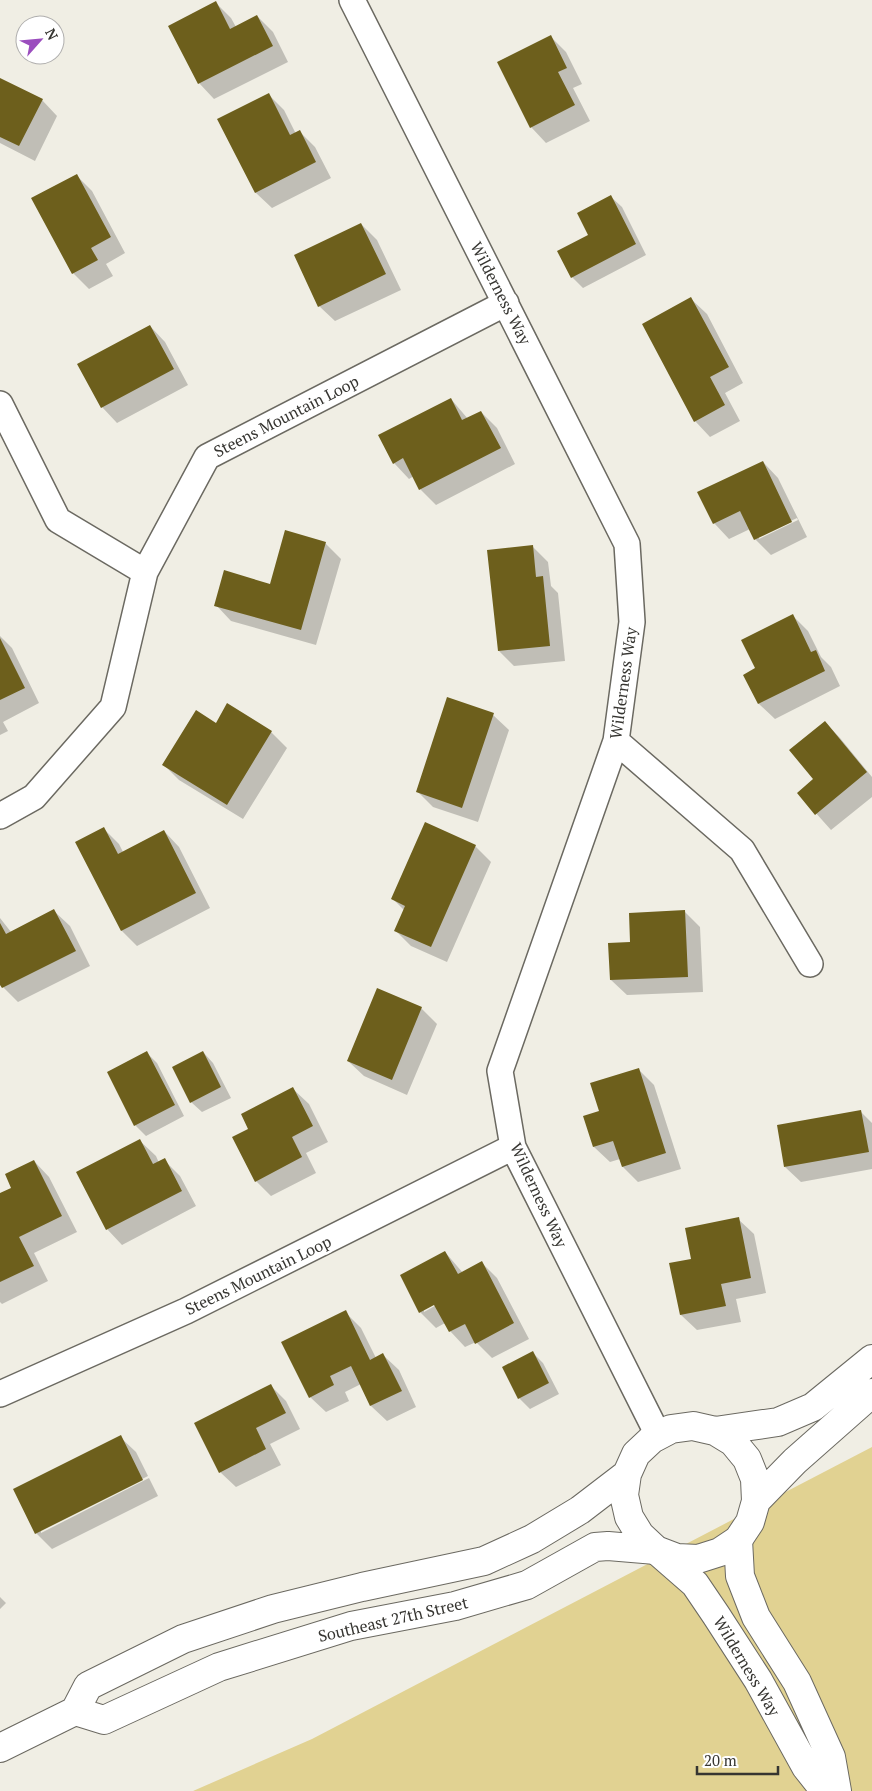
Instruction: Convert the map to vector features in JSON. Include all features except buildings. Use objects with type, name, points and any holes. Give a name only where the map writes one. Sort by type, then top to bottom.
[{"type":"main road","points":[[714,1431],[778,1422],[805,1411],[813,1407],[872,1359]]},
{"type":"main road","points":[[756,1501],[795,1461],[872,1393]]},
{"type":"main road","points":[[693,1426],[714,1431],[734,1442],[748,1459],[755,1479],[756,1501],[750,1522],[738,1540],[720,1552],[698,1559],[677,1558],[656,1550],[640,1536],[629,1517],[624,1495],[627,1474],[636,1454],[652,1438],[672,1429],[693,1426]]},
{"type":"main road","points":[[0,1748],[75,1711],[88,1686],[183,1639],[273,1609],[362,1587],[484,1561],[532,1539],[580,1510],[627,1474]]},
{"type":"main road","name":"Wilderness Way","points":[[738,1540],[740,1576],[756,1617],[797,1682],[831,1757],[837,1791]]},
{"type":"main road","name":"Southeast 27th Street","points":[[75,1711],[104,1720],[219,1667],[351,1626],[455,1606],[527,1585],[595,1547],[608,1546],[656,1550]]},
{"type":"main road","name":"Wilderness Way","points":[[656,1550],[695,1584],[758,1680],[806,1767],[825,1791]]},
{"type":"street","name":"Wilderness Way","points":[[352,0],[627,544],[632,622],[616,741],[500,1071],[513,1148],[658,1436]]},
{"type":"street","name":"Steens Mountain Loop","points":[[0,816],[34,797],[113,707],[145,572],[207,457],[506,303]]},
{"type":"street","points":[[0,404],[58,520],[145,572]]},
{"type":"street","points":[[616,741],[742,850],[810,964]]},
{"type":"street","name":"Steens Mountain Loop","points":[[0,1394],[186,1311],[513,1148]]},
{"type":"shaded area","points":[[872,1447],[872,1791],[193,1791],[312,1739]]}]
